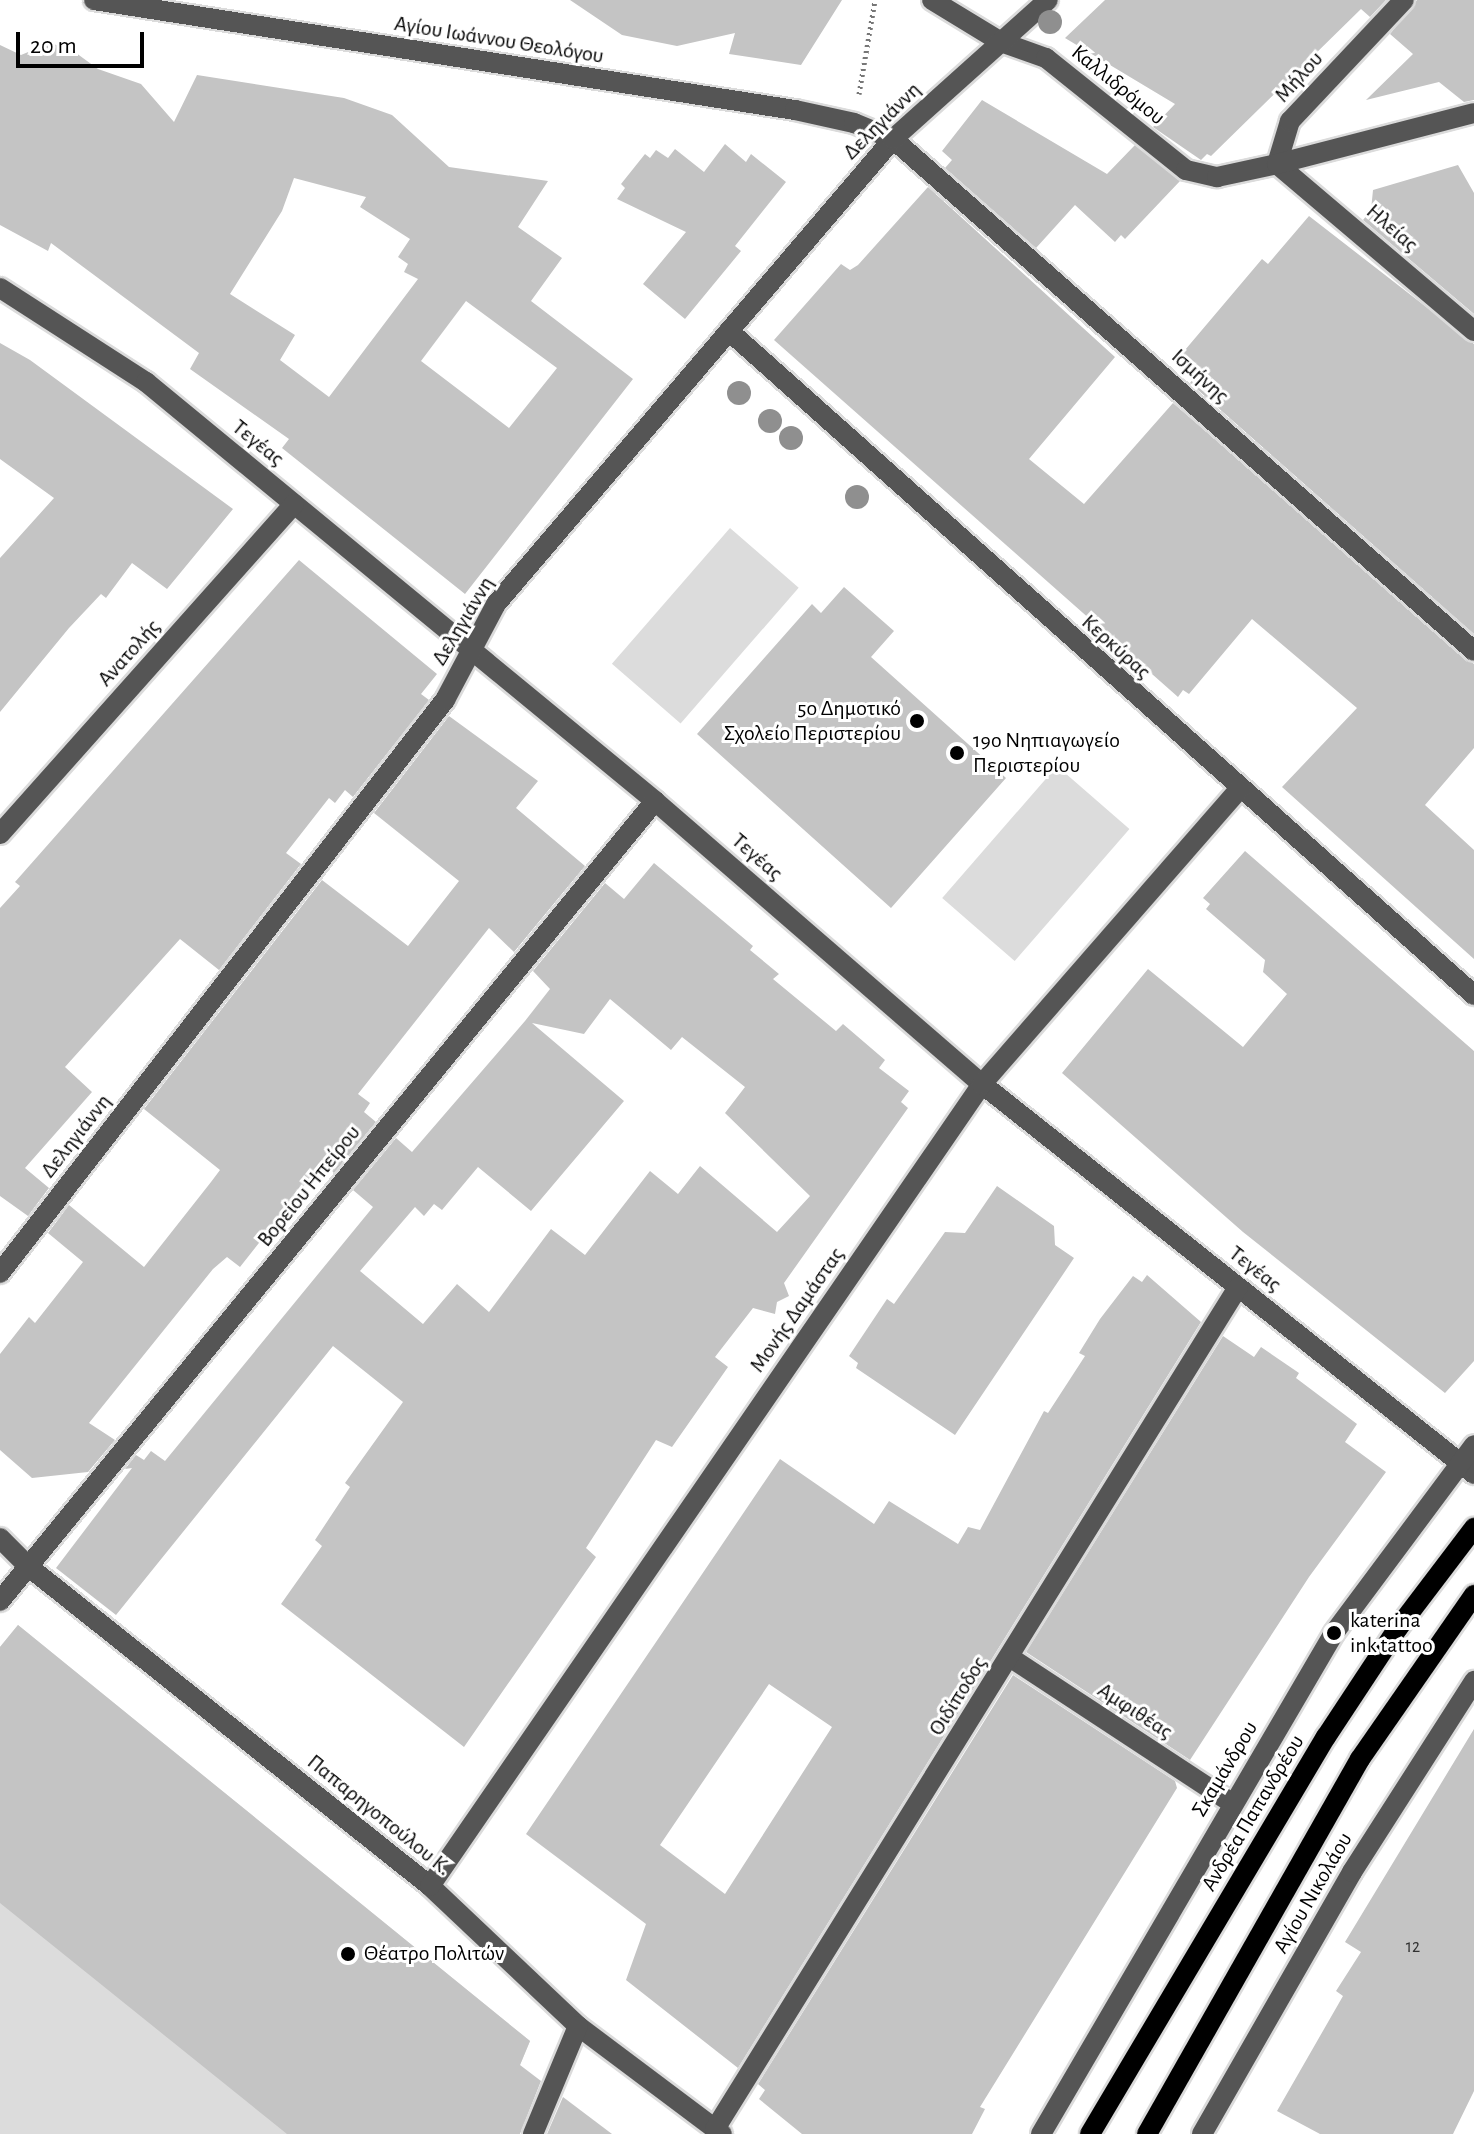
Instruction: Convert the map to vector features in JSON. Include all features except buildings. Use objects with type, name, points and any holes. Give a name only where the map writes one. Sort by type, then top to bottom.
[{"type":"main road","name":"Ανδρέα Παπανδρέου","points":[[1090,2134],[1326,1737],[1398,1628],[1474,1528]]},
{"type":"main road","points":[[1147,2134],[1360,1759],[1474,1595]]},
{"type":"street","name":"Αγίου Ιωάννου Θεολόγου","points":[[94,0],[854,123],[893,139]]},
{"type":"street","name":"Καλλιδρόμου","points":[[932,0],[1001,42],[1046,58],[1186,170],[1217,177],[1277,164]]},
{"type":"street","name":"Δεληγιάννη","points":[[0,1273],[445,700],[496,604],[893,139],[1048,0]]},
{"type":"street","name":"Μήλου","points":[[1277,164],[1290,121],[1404,0]]},
{"type":"street","points":[[1277,164],[1474,113]]},
{"type":"street","name":"Ισμήνης","points":[[893,139],[1474,651]]},
{"type":"street","name":"Ηλείας","points":[[1277,164],[1474,331]]},
{"type":"street","name":"Τεγέας","points":[[0,288],[112,357],[472,648],[655,801],[982,1084],[1466,1468]]},
{"type":"street","name":"Κερκύρας","points":[[729,331],[1239,789],[1474,995]]},
{"type":"street","name":"Ανατολής","points":[[0,834],[294,504]]},
{"type":"street","name":"Μονής Δαμάστας","points":[[430,1886],[982,1084],[1239,789]]},
{"type":"street","name":"Βορείου Ηπείρου","points":[[0,1601],[655,801]]},
{"type":"street","name":"Οιδίποδος","points":[[718,2131],[1238,1287]]},
{"type":"street","name":"Σκαμάνδρου","points":[[1041,2134],[1334,1633],[1466,1468],[1474,1445]]},
{"type":"street","name":"Παπαρηγοπούλου Κ.","points":[[0,1538],[29,1567],[430,1886],[578,2026],[718,2131]]},
{"type":"street","name":"Αμφιθέας","points":[[1011,1658],[1232,1803]]},
{"type":"street","name":"Αγίου Νικολάου","points":[[1202,2134],[1352,1872],[1474,1681]]},
{"type":"street","points":[[533,2134],[578,2026]]},
{"type":"path","points":[[854,123],[875,0]]},
{"type":"shaded area","points":[[730,528],[799,588],[681,724],[612,664]]},
{"type":"shaded area","points":[[1057,766],[1129,829],[1015,961],[942,898]]},
{"type":"shaded area","points":[[18,1625],[530,2041],[491,2134],[0,2134],[0,1647]]},
{"type":"place","name":"5ο Δημοτικό Σχολείο Περιστερίου","points":[[917,721]]},
{"type":"place","name":"19ο Νηπιαγωγείο Περιστερίου","points":[[957,753]]},
{"type":"place","name":"katerina ink tattoo","points":[[1334,1633]]},
{"type":"place","name":"Θέατρο Πολιτών","points":[[348,1954]]}]
